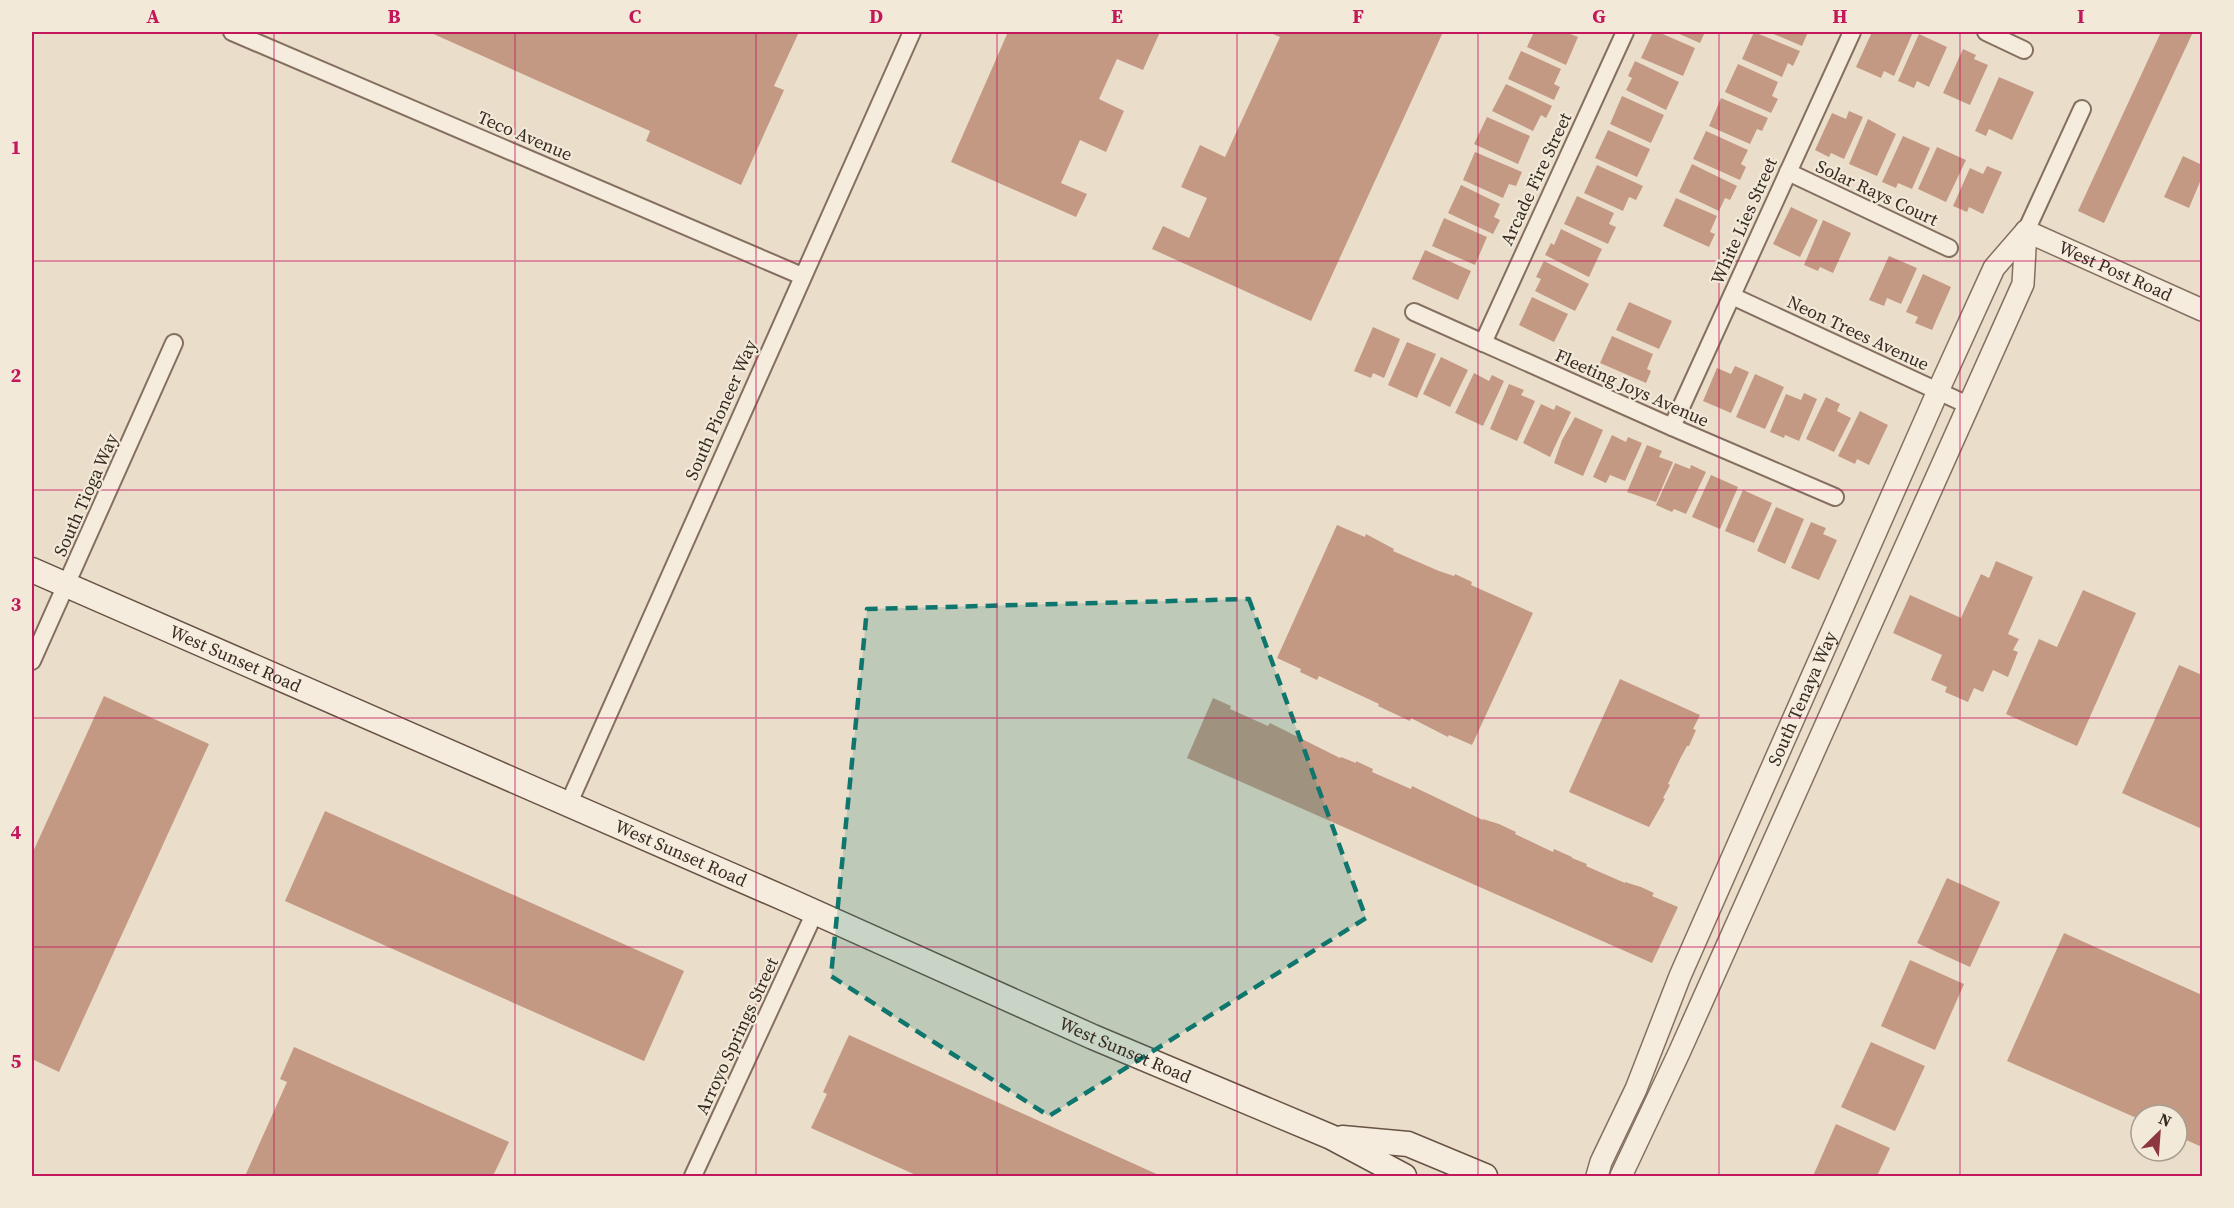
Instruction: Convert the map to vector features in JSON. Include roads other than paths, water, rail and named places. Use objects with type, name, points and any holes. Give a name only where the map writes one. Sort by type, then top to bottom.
[{"type":"main road","name":"West Sunset Road","points":[[32,570],[815,912],[1093,1037],[1331,1137],[1404,1176]]},
{"type":"main road","name":"West Sunset Road","points":[[1331,1137],[1408,1144],[1485,1176]]},
{"type":"street","name":"Teco Avenue","points":[[232,32],[802,276]]},
{"type":"street","name":"South Pioneer Way","points":[[568,805],[912,32]]},
{"type":"street","name":"Arcade Fire Street","points":[[1483,343],[1625,32]]},
{"type":"street","name":"White Lies Street","points":[[1672,427],[1852,32]]},
{"type":"street","points":[[1986,32],[2024,50]]},
{"type":"street","name":"South Tenaya Way","points":[[1597,1176],[1601,1162],[1636,1089],[1680,976],[1938,391],[1994,268],[2026,231],[2082,109]]},
{"type":"street","name":"Solar Rays Court","points":[[1788,172],[1949,248]]},
{"type":"street","name":"South Tenaya Way","points":[[1621,1176],[1679,1053],[2023,284],[2026,231]]},
{"type":"street","name":"West Post Road","points":[[2026,231],[2202,310]]},
{"type":"street","name":"Neon Trees Avenue","points":[[1732,296],[1968,405]]},
{"type":"street","name":"Fleeting Joys Avenue","points":[[1414,312],[1834,497]]},
{"type":"street","name":"South Tioga Way","points":[[32,662],[174,343]]},
{"type":"street","name":"Arroyo Springs Street","points":[[693,1176],[815,912]]}]
